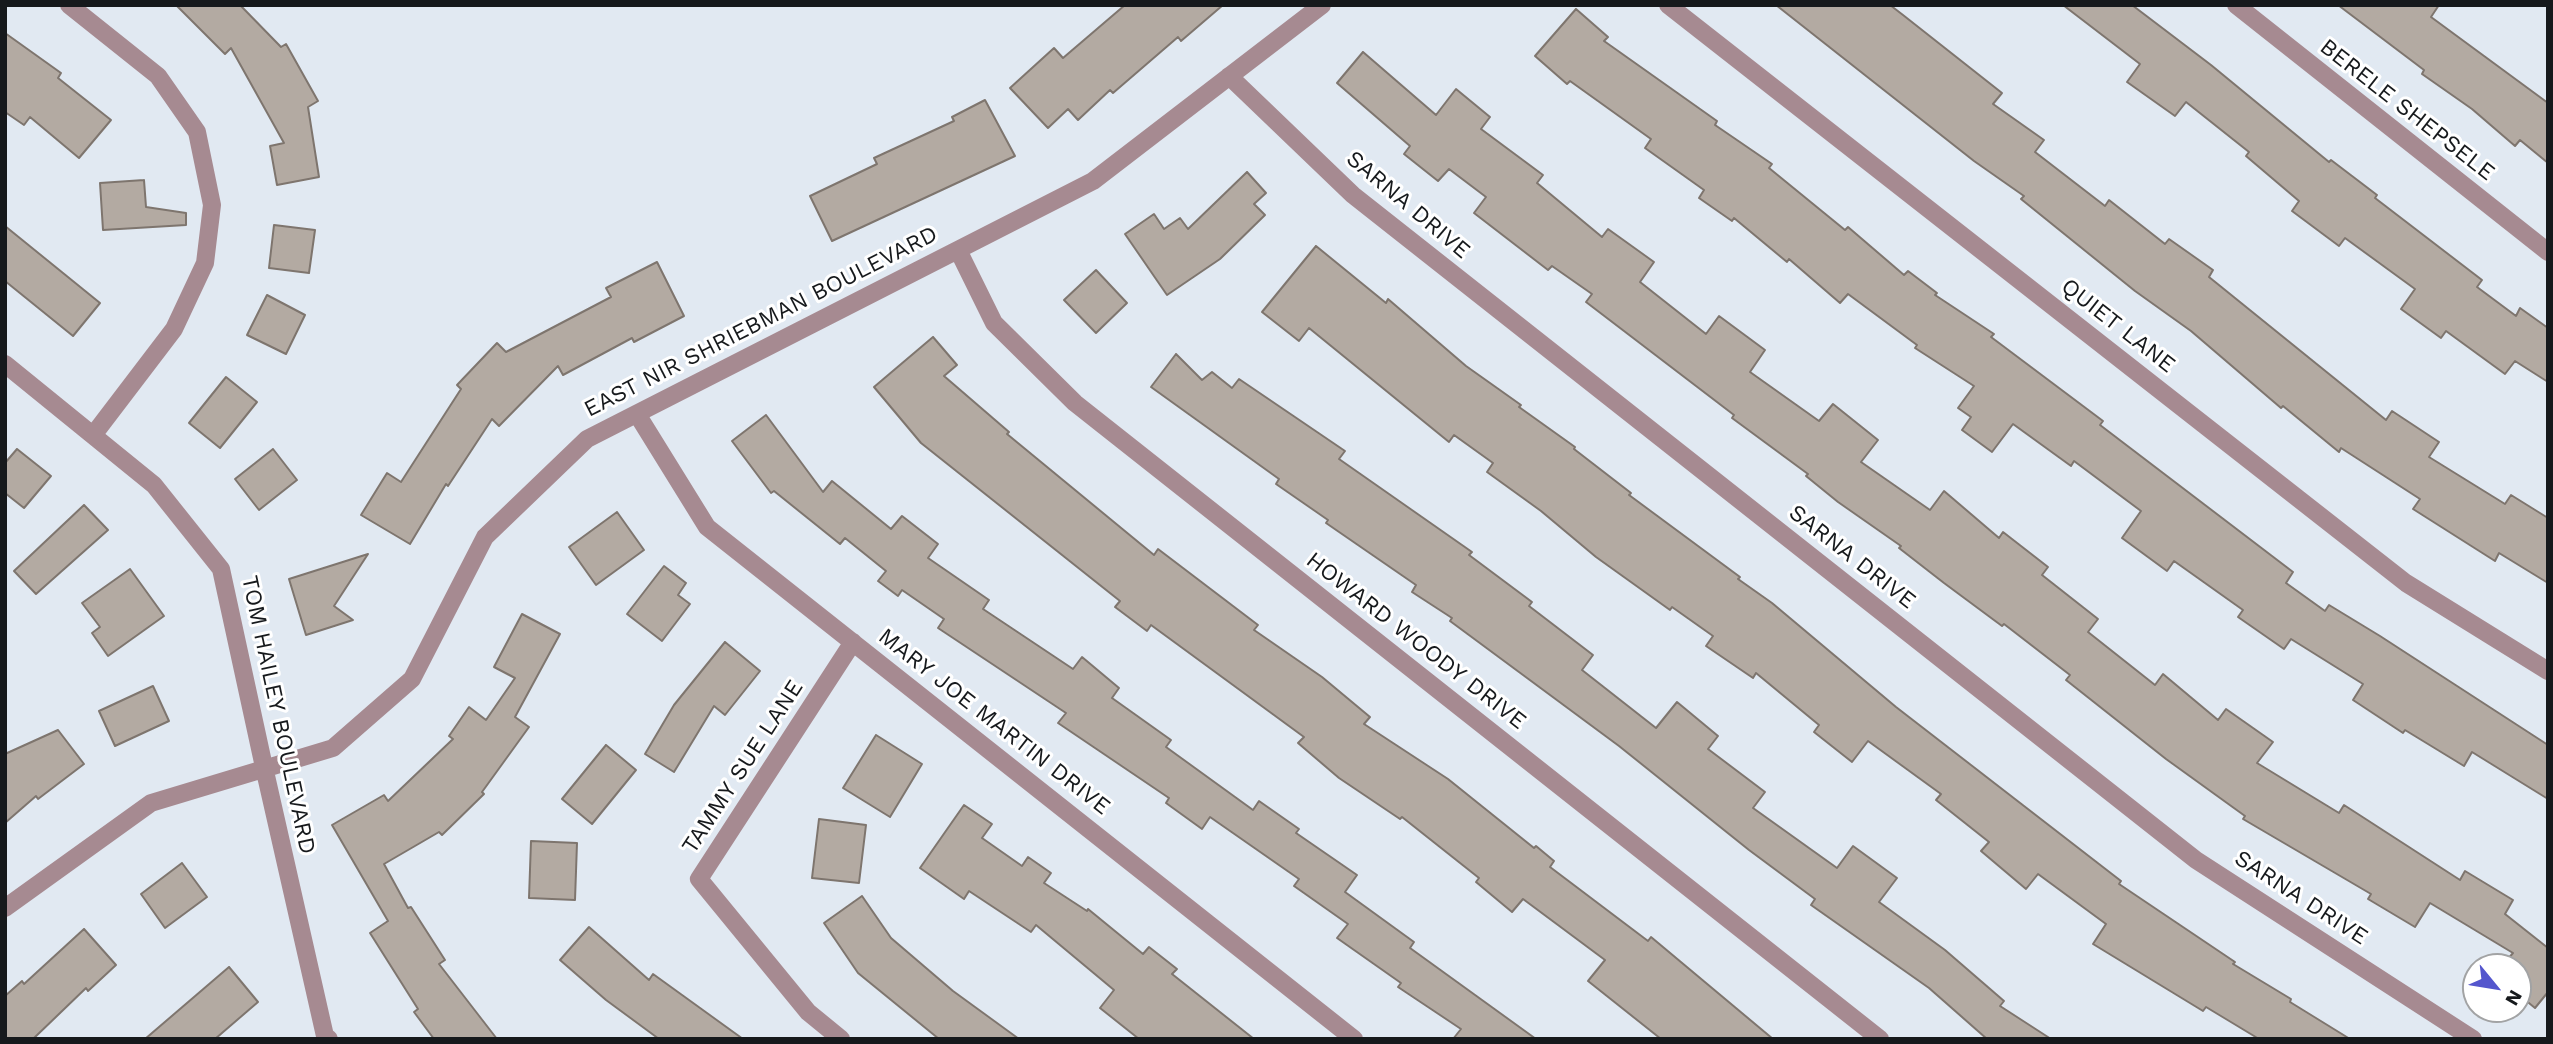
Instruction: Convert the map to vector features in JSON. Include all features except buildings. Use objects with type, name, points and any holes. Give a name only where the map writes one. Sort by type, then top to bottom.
[{"type":"street","points":[[69,5],[158,76],[197,132],[212,205],[205,263],[174,329],[94,434]]},
{"type":"street","name":"EAST NIR SHRIEBMAN BOULEVARD","points":[[5,908],[152,803],[264,766],[333,748],[412,679],[485,537],[587,439],[1093,181],[1322,5]]},
{"type":"street","name":"QUIET LANE","points":[[1668,5],[2406,583],[2548,671]]},
{"type":"street","name":"BERELE SHEPSELE","points":[[2236,5],[2548,252]]},
{"type":"street","name":"SARNA DRIVE","points":[[1229,76],[1353,195],[2196,860],[2473,1039]]},
{"type":"street","name":"HOWARD WOODY DRIVE","points":[[958,250],[994,323],[1075,402],[1880,1039]]},
{"type":"street","name":"TOM HAILEY BOULEVARD","points":[[5,363],[154,485],[221,569],[325,1038]]},
{"type":"street","name":"MARY JOE MARTIN DRIVE","points":[[637,414],[707,527],[1354,1039]]},
{"type":"street","name":"TAMMY SUE LANE","points":[[841,1039],[808,1012],[699,880],[853,642]]}]
